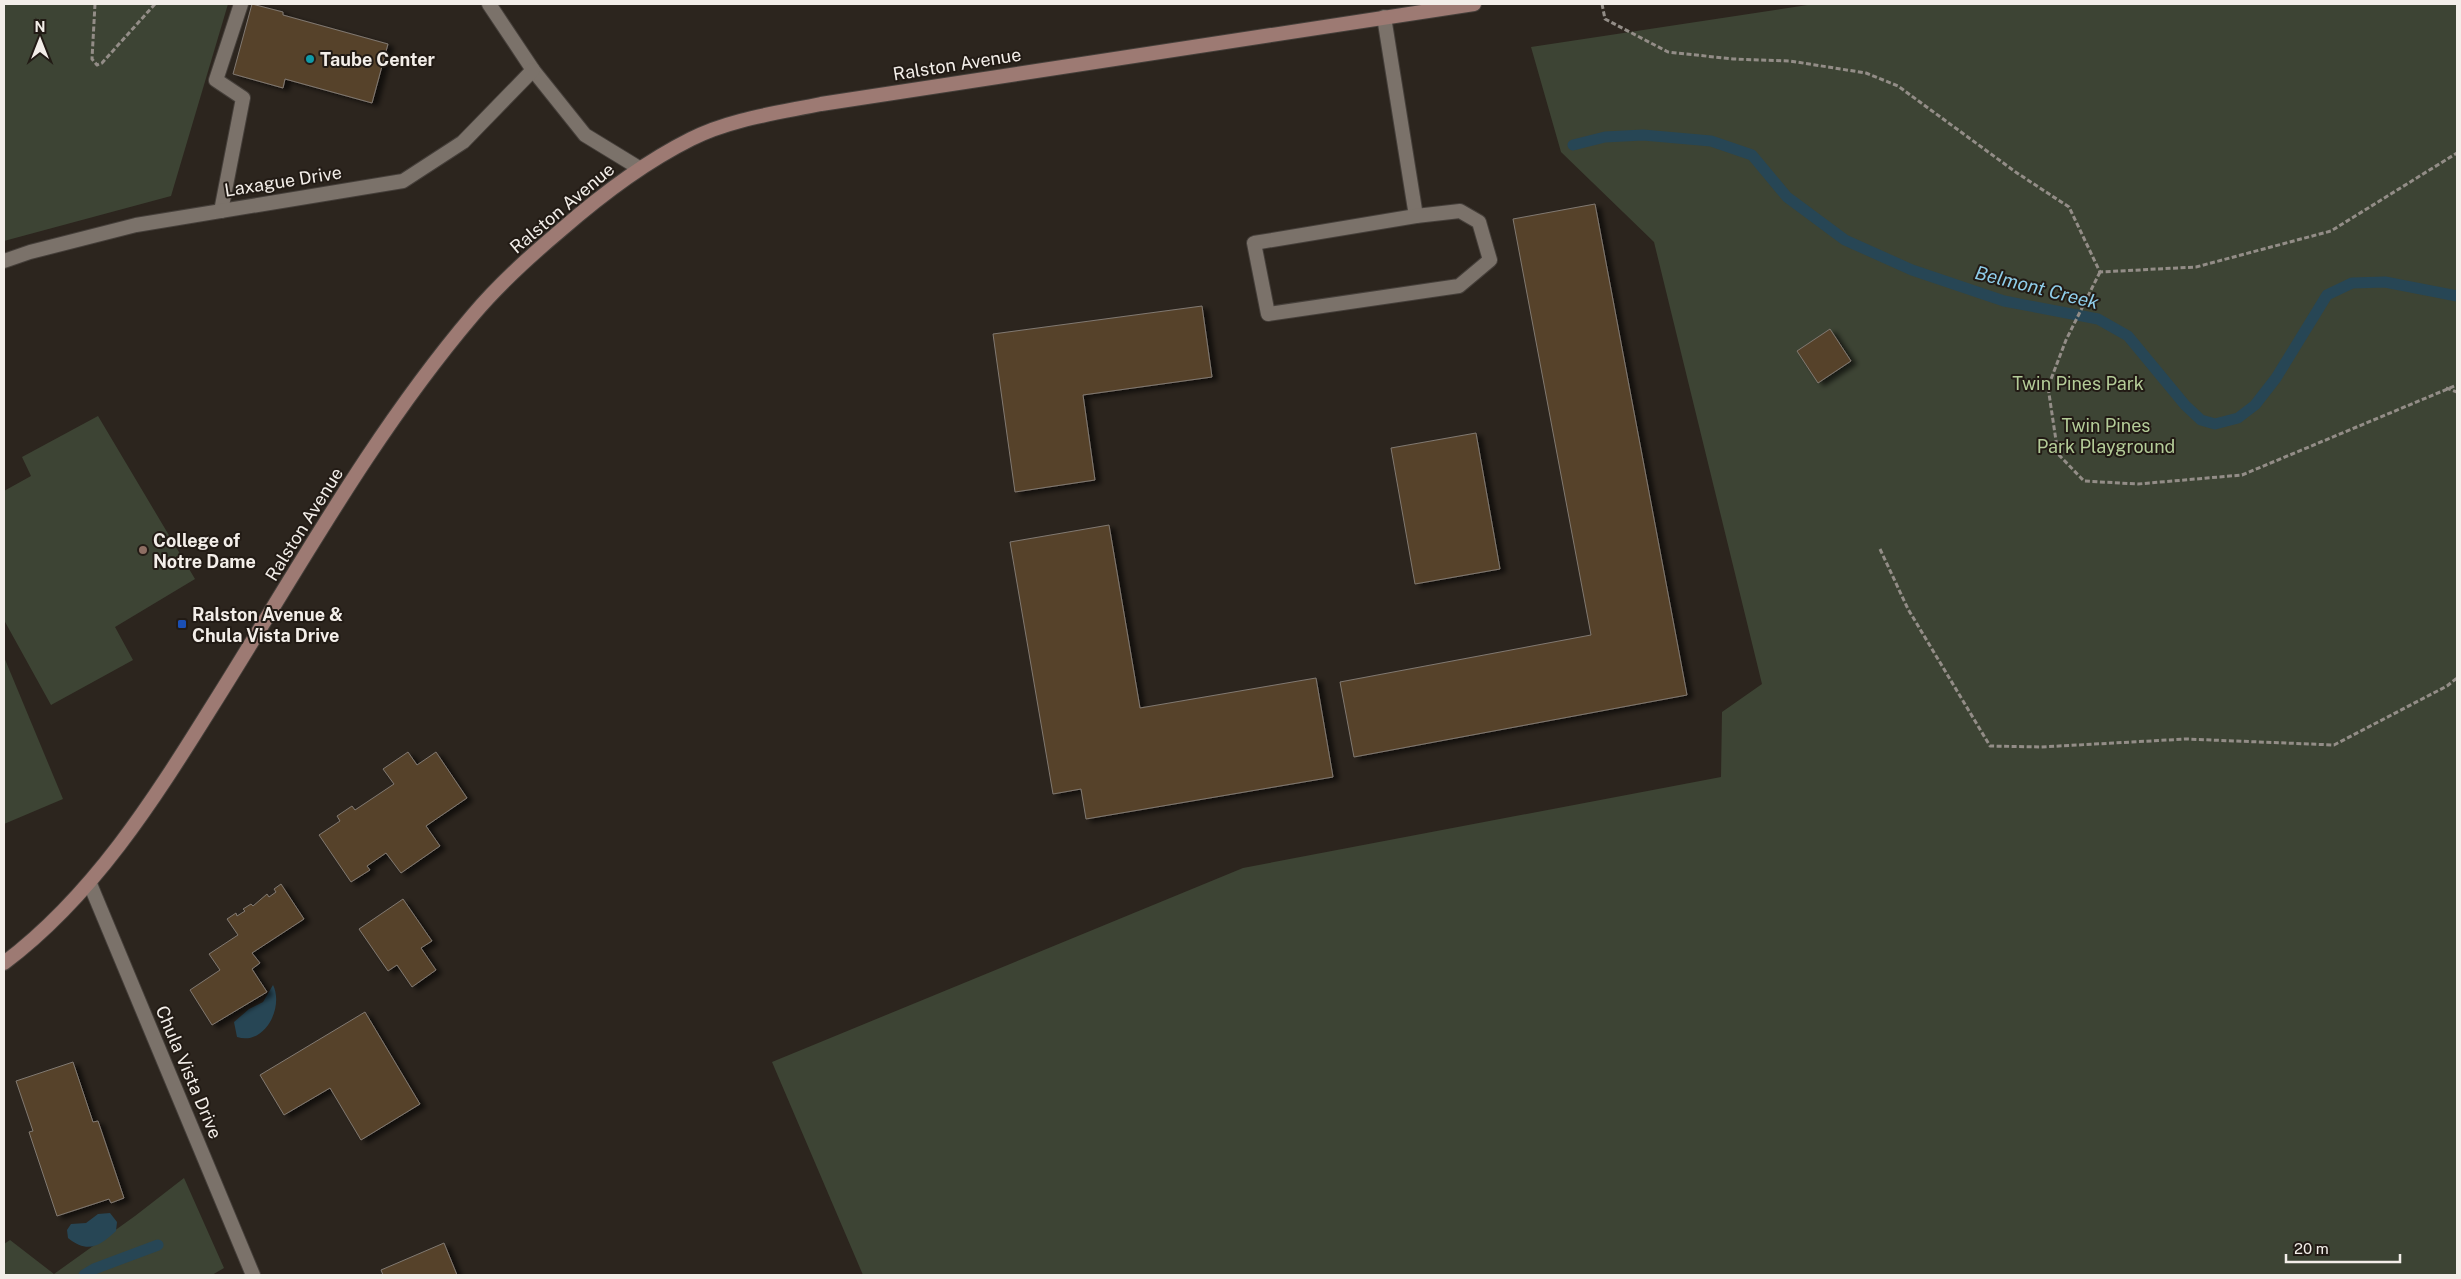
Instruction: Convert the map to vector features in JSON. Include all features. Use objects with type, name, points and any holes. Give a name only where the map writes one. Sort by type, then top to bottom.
[{"type":"main road","name":"Ralston Avenue","points":[[4,963],[23,948],[90,884],[138,820],[188,746],[378,441],[425,374],[475,312],[534,253],[588,206],[639,168],[694,137],[750,118],[821,104],[1474,4]]},
{"type":"street","points":[[222,211],[243,98],[216,80],[240,4]]},
{"type":"street","points":[[487,5],[533,70],[585,135],[639,168]]},
{"type":"street","points":[[1384,17],[1416,216]]},
{"type":"street","name":"Laxague Drive","points":[[4,261],[30,252],[136,224],[403,180],[463,142],[533,70]]},
{"type":"street","points":[[1460,211],[1480,222],[1490,260],[1459,286],[1268,314],[1254,243],[1416,216],[1460,211]]},
{"type":"street","name":"Chula Vista Drive","points":[[90,884],[253,1275]]},
{"type":"path","points":[[95,4],[92,59],[97,65],[102,63],[155,4]]},
{"type":"path","points":[[1602,4],[1605,19],[1668,52],[1733,59],[1790,61],[1866,72],[1898,86],[2017,173],[2070,207],[2100,272]]},
{"type":"path","points":[[2100,272],[2196,267],[2331,232],[2457,153]]},
{"type":"path","points":[[2100,272],[2066,340],[2048,387],[2058,454],[2084,481],[2138,484],[2242,475],[2457,385]]},
{"type":"path","points":[[2446,388],[2457,392]]},
{"type":"path","points":[[1880,549],[1908,609],[1990,746],[2041,747],[2186,739],[2334,745],[2447,686],[2457,678]]},
{"type":"green space","points":[[4,4],[228,4],[171,196],[4,241]]},
{"type":"green space","points":[[1814,4],[2457,4],[2457,1275],[863,1275],[772,1062],[1243,868],[1721,777],[1722,712],[1762,684],[1654,242],[1561,152],[1531,47]]},
{"type":"green space","points":[[98,416],[195,579],[115,627],[133,660],[51,705],[4,620],[4,491],[31,476],[22,457]]},
{"type":"green space","points":[[4,657],[63,799],[4,824]]},
{"type":"green space","points":[[184,1178],[224,1268],[212,1275],[4,1275],[4,1244],[10,1240],[54,1274]]},
{"type":"water","points":[[273,985],[276,994],[276,1004],[270,1023],[256,1036],[247,1038],[237,1037],[234,1022],[249,1009],[263,1002]]},
{"type":"water","points":[[110,1213],[117,1222],[116,1231],[105,1241],[88,1247],[75,1243],[68,1238],[67,1230],[71,1224],[86,1223],[98,1214]]},
{"type":"building","name":"Taube Center","points":[[252,4],[283,12],[283,15],[388,44],[372,103],[285,79],[283,88],[233,74]]},
{"type":"building","points":[[1595,204],[1687,695],[1354,757],[1340,682],[1591,635],[1513,219]]},
{"type":"building","points":[[1202,306],[1212,377],[1083,395],[1095,480],[1015,492],[993,334]]},
{"type":"building","points":[[1830,329],[1851,361],[1818,383],[1797,351]]},
{"type":"building","points":[[1476,433],[1500,569],[1415,584],[1391,448]]},
{"type":"building","points":[[1109,525],[1140,708],[1316,678],[1333,777],[1086,819],[1081,789],[1053,794],[1010,542]]},
{"type":"building","points":[[408,752],[417,765],[436,752],[467,798],[426,826],[440,846],[401,873],[386,853],[367,866],[370,870],[351,882],[319,835],[340,821],[337,816],[352,806],[355,810],[394,784],[383,769]]},
{"type":"building","points":[[281,884],[304,919],[252,953],[260,963],[252,969],[267,992],[212,1025],[190,990],[220,970],[209,954],[238,935],[227,919],[236,913],[237,916],[245,911],[243,909],[251,904],[253,906],[267,894],[269,897],[276,892],[274,889]]},
{"type":"building","points":[[403,899],[432,941],[421,948],[436,970],[412,987],[397,965],[388,971],[359,929]]},
{"type":"building","points":[[365,1012],[420,1104],[361,1140],[330,1088],[284,1115],[260,1075]]},
{"type":"building","points":[[73,1062],[93,1122],[98,1121],[124,1198],[111,1203],[109,1199],[57,1216],[29,1132],[33,1131],[16,1081]]},
{"type":"building","points":[[444,1243],[457,1275],[383,1275],[381,1270]]},
{"type":"waterway","name":"Belmont Creek","points":[[1573,145],[1605,137],[1643,135],[1711,141],[1752,155],[1787,197],[1845,240],[1912,270],[2004,301],[2098,319],[2128,336],[2185,405],[2201,420],[2215,424],[2238,418],[2255,405],[2276,378],[2327,295],[2352,283],[2385,282],[2457,296]]},
{"type":"waterway","name":"Belmont Creek","points":[[84,1275],[94,1269],[158,1245]]},
{"type":"place","name":"Taube Center","points":[[310,59]]},
{"type":"place","name":"College of Notre Dame","points":[[143,550]]},
{"type":"place","name":"Ralston Avenue & Chula Vista Drive","points":[[182,624]]},
{"type":"park label","name":"Twin Pines Park","points":[[2078,383]]},
{"type":"park label","name":"Twin Pines Park Playground","points":[[2106,435]]}]
